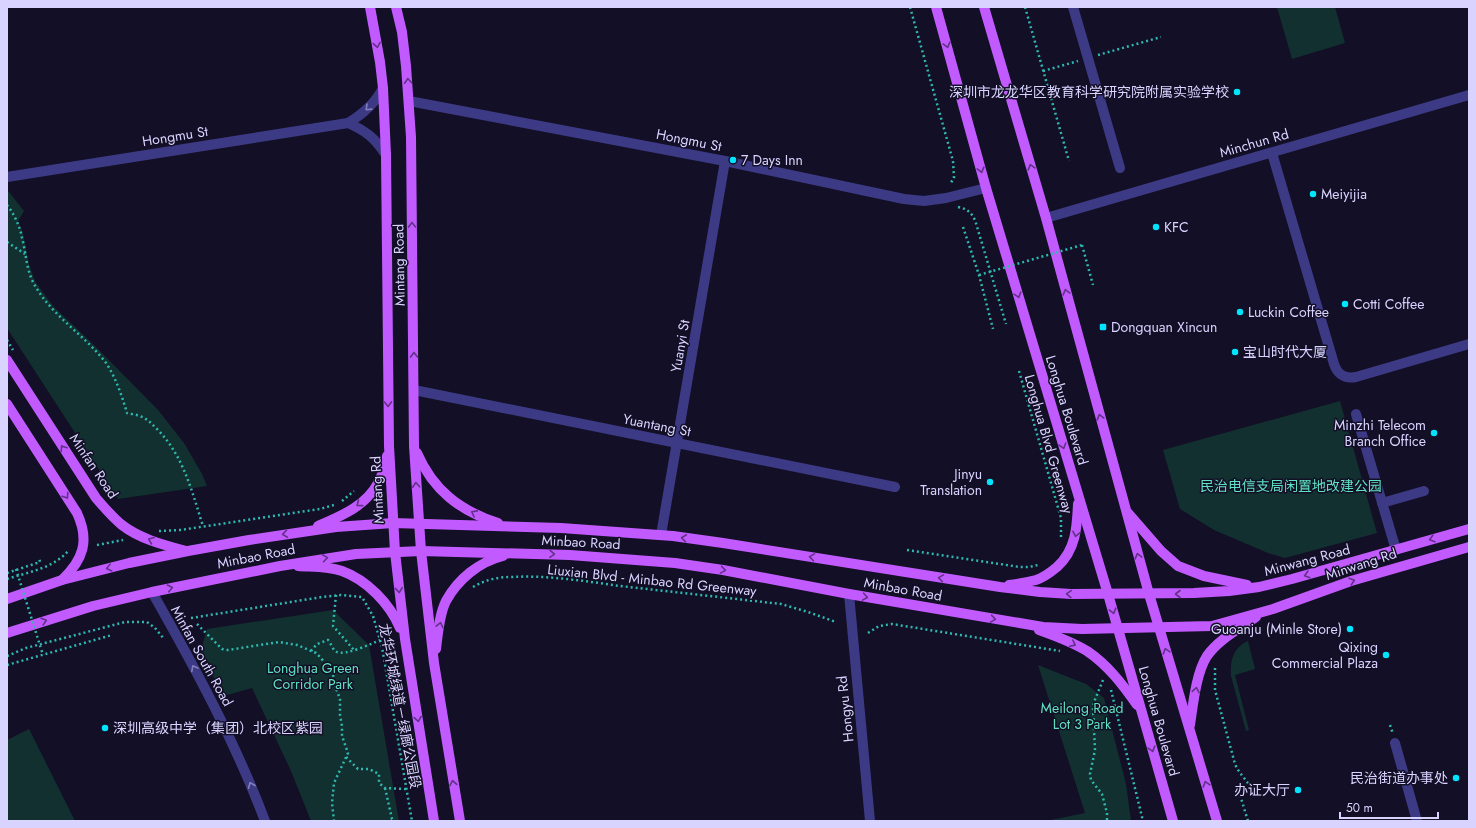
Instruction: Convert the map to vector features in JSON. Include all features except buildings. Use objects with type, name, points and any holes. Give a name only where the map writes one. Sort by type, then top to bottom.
[{"type":"main road","points":[[370,7],[383,88],[386,155]]},
{"type":"main road","name":"Mintang Road","points":[[396,7],[402,32],[406,66],[411,137],[414,446],[419,524]]},
{"type":"main road","name":"Longhua Boulevard","points":[[936,7],[986,188],[1108,594],[1173,821]]},
{"type":"main road","name":"Longhua Boulevard","points":[[984,7],[1046,218],[1148,594],[1217,821]]},
{"type":"main road","name":"Mintang Rd","points":[[386,155],[389,446],[395,552],[405,639],[434,821]]},
{"type":"main road","name":"Minfan Road","points":[[7,360],[96,498],[109,513],[122,525],[135,533],[165,545],[188,551]]},
{"type":"main road","points":[[7,404],[77,513],[82,526],[84,543],[81,556],[75,566],[62,580]]},
{"type":"main road","points":[[306,531],[353,509],[366,499],[379,483],[389,446]]},
{"type":"main road","points":[[414,446],[424,469],[434,484],[465,509],[483,518],[510,527]]},
{"type":"main road","points":[[1000,587],[1037,579],[1050,574],[1066,558],[1074,543],[1077,528],[1078,496]]},
{"type":"main road","points":[[1126,510],[1161,551],[1178,566],[1204,576],[1259,587]]},
{"type":"main road","name":"Minbao Road","points":[[7,599],[62,580],[129,563],[188,551],[336,527],[393,524],[561,528],[661,535],[723,543],[1040,592],[1071,594],[1148,594]]},
{"type":"main road","points":[[419,524],[434,663],[460,821]]},
{"type":"main road","name":"Minwang Road","points":[[1148,594],[1194,594],[1259,587],[1469,529]]},
{"type":"main road","name":"Minwang Rd","points":[[1262,613],[1351,581],[1469,546]]},
{"type":"main road","name":"Minbao Road","points":[[7,633],[93,606],[152,592],[280,566],[356,554],[421,551],[570,555],[675,563],[723,570],[849,594],[1024,624],[1082,629],[1158,627]]},
{"type":"main road","points":[[434,663],[443,609],[454,590],[463,578],[486,562],[513,553]]},
{"type":"main road","points":[[280,566],[328,568],[341,571],[357,578],[388,607],[396,618],[405,639]]},
{"type":"main road","points":[[1158,627],[1212,626],[1262,613]]},
{"type":"main road","points":[[1190,729],[1196,688],[1206,657],[1221,642],[1262,613]]},
{"type":"main road","points":[[1024,624],[1059,637],[1087,651],[1113,673],[1142,711]]},
{"type":"street","points":[[1073,7],[1120,168]]},
{"type":"street","points":[[383,88],[370,107],[348,123],[369,134],[378,143],[386,155]]},
{"type":"street","name":"Minchun Rd","points":[[1046,218],[1469,95]]},
{"type":"street","name":"Hongmu St","points":[[409,101],[725,162],[904,199],[924,201],[946,198],[986,188]]},
{"type":"street","name":"Hongmu St","points":[[7,177],[348,123]]},
{"type":"street","points":[[1272,153],[1334,364],[1341,376],[1348,378],[1356,377],[1469,344]]},
{"type":"street","name":"Yuanyi St","points":[[661,535],[725,162]]},
{"type":"street","name":"Yuantang St","points":[[414,390],[895,487]]},
{"type":"street","points":[[1356,414],[1396,550]]},
{"type":"street","points":[[1382,503],[1424,491]]},
{"type":"street","name":"Minfan South Road","points":[[152,592],[192,663],[221,719],[251,783],[265,821]]},
{"type":"street","name":"Hongyu Rd","points":[[849,594],[870,821]]},
{"type":"street","points":[[1396,743],[1417,821]]},
{"type":"path","points":[[910,7],[952,161],[954,178],[950,184]]},
{"type":"path","points":[[1025,7],[1069,162]]},
{"type":"path","points":[[1043,71],[1161,37]]},
{"type":"path","points":[[7,205],[18,224],[33,281],[42,296],[61,319],[93,348],[106,364],[118,386],[126,414],[139,416],[150,422],[173,449],[186,476],[203,526]]},
{"type":"path","points":[[956,207],[966,209],[972,213],[975,220],[1006,324]]},
{"type":"path","points":[[962,226],[979,275],[993,329]]},
{"type":"path","points":[[7,242],[25,254]]},
{"type":"path","points":[[7,245],[11,246]]},
{"type":"path","points":[[979,275],[1082,245],[1093,285]]},
{"type":"path","points":[[7,340],[16,353]]},
{"type":"path","name":"Longhua Blvd Greenway","points":[[1018,371],[1061,518],[1060,544]]},
{"type":"path","points":[[97,476],[110,495]]},
{"type":"path","points":[[340,502],[354,491]]},
{"type":"path","points":[[155,530],[167,531],[203,526],[320,509],[336,504]]},
{"type":"path","points":[[97,546],[127,539]]},
{"type":"path","points":[[7,579],[54,564],[64,556],[72,545]]},
{"type":"path","points":[[907,550],[1020,567],[1037,566],[1044,563]]},
{"type":"path","points":[[7,573],[40,562],[39,558]]},
{"type":"path","points":[[16,570],[44,655]]},
{"type":"path","name":"Liuxian Blvd - Minbao Rd Greenway","points":[[470,590],[483,581],[494,578],[545,578],[781,604],[836,622]]},
{"type":"path","points":[[191,618],[307,598],[336,595],[333,626],[354,650]]},
{"type":"path","name":"龙华环城绿道－绿廊公园段","points":[[336,595],[362,596],[373,616],[380,640],[412,821]]},
{"type":"path","points":[[7,656],[26,648],[125,622],[147,622]]},
{"type":"path","points":[[197,624],[220,648],[225,650],[279,642],[297,645],[311,651],[321,658],[333,674],[334,683],[340,698],[342,736],[348,753],[334,783],[332,803],[334,821]]},
{"type":"path","points":[[868,633],[880,626],[892,624],[1065,652]]},
{"type":"path","points":[[7,665],[112,635]]},
{"type":"path","points":[[311,651],[316,644],[328,640],[337,652],[344,652],[354,650],[380,640]]},
{"type":"path","points":[[1216,664],[1214,672],[1214,690],[1235,764],[1237,770],[1250,785],[1253,791]]},
{"type":"path","points":[[1102,674],[1104,680],[1094,702],[1093,708],[1095,750],[1090,774],[1091,780],[1102,794],[1107,813],[1107,821]]},
{"type":"path","points":[[1109,686],[1144,821]]},
{"type":"path","points":[[346,757],[358,769],[369,768],[379,774],[379,783],[385,788],[406,789]]},
{"type":"path","points":[[385,788],[392,819],[395,821]]},
{"type":"path","points":[[1240,795],[1248,821]]},
{"type":"green space","points":[[1277,7],[1335,7],[1345,43],[1292,59]]},
{"type":"green space","points":[[7,192],[9,192],[24,211],[18,221],[23,233],[29,264],[35,281],[54,307],[158,410],[184,443],[202,474],[207,486],[118,499],[7,328]]},
{"type":"green space","name":"民治电信支局闲置地改建公园","points":[[1340,401],[1377,533],[1285,558],[1268,553],[1214,530],[1180,509],[1163,450]]},
{"type":"green space","name":"Longhua Green Corridor Park","points":[[333,610],[369,645],[399,821],[311,821],[291,771],[252,688],[224,696],[200,653],[207,629]]},
{"type":"green space","points":[[1248,641],[1255,669],[1235,675],[1249,730],[1246,731],[1231,676],[1231,665],[1236,651]]},
{"type":"green space","name":"Meilong Road Lot 3 Park","points":[[1038,665],[1086,684],[1104,698],[1126,784],[1131,821],[1046,821],[1085,813]]},
{"type":"green space","points":[[29,729],[75,821],[7,821],[7,740]]},
{"type":"place","name":"深圳市龙龙华区教育科学研究院附属实验学校","points":[[1237,92]]},
{"type":"place","name":"7 Days Inn","points":[[733,160]]},
{"type":"place","name":"Meiyijia","points":[[1313,194]]},
{"type":"place","name":"KFC","points":[[1156,227]]},
{"type":"place","name":"Cotti Coffee","points":[[1345,304]]},
{"type":"place","name":"Luckin Coffee","points":[[1240,312]]},
{"type":"place","name":"Dongquan Xincun","points":[[1103,327]]},
{"type":"place","name":"宝山时代大厦","points":[[1235,352]]},
{"type":"place","name":"Minzhi Telecom Branch Office","points":[[1434,433]]},
{"type":"place","name":"Jinyu Translation","points":[[990,482]]},
{"type":"place","name":"Guoanju (Minle Store)","points":[[1350,629]]},
{"type":"place","name":"Qixing Commercial Plaza","points":[[1386,655]]},
{"type":"place","name":"深圳高级中学（集团）北校区紫园","points":[[105,728]]},
{"type":"place","name":"民治街道办事处","points":[[1456,778]]},
{"type":"place","name":"办证大厅","points":[[1298,790]]}]
